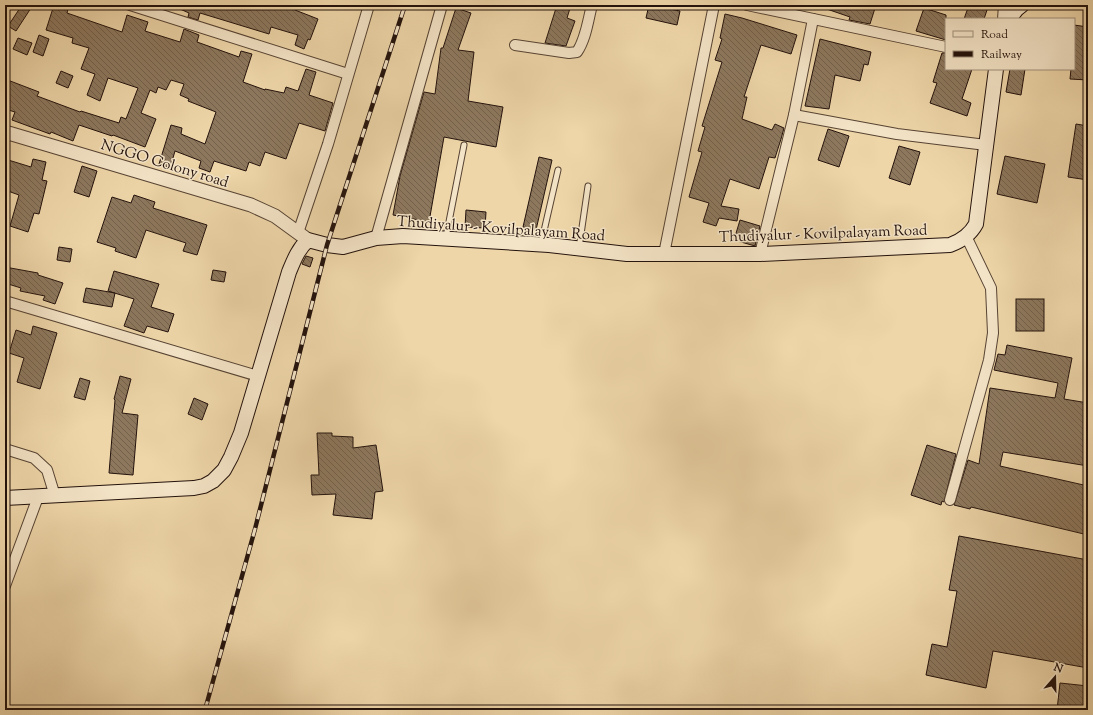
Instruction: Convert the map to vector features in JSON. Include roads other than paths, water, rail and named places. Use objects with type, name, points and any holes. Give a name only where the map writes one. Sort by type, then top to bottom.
[{"type":"main road","points":[[1010,18],[1022,5]]},
{"type":"main road","name":"Thudiyalur - Kovilpalayam Road","points":[[303,237],[327,245],[343,247],[376,238],[403,236],[541,244],[627,254],[760,254],[950,245],[959,242],[972,231],[976,224],[996,70]]},
{"type":"main road","points":[[5,498],[194,488],[204,486],[213,481],[224,470],[241,432],[289,272],[295,257],[302,246],[303,237]]},
{"type":"street","points":[[130,5],[348,74]]},
{"type":"street","points":[[303,237],[328,144],[369,5]]},
{"type":"street","points":[[376,238],[442,5]]},
{"type":"street","points":[[515,45],[569,53],[577,52],[581,46],[592,5]]},
{"type":"street","points":[[664,254],[714,5]]},
{"type":"street","points":[[747,5],[945,47]]},
{"type":"street","points":[[1003,18],[1004,5]]},
{"type":"street","points":[[760,254],[794,115],[813,19]]},
{"type":"street","points":[[794,115],[897,134],[986,145]]},
{"type":"street","name":"NGGO Colony road","points":[[5,132],[251,205],[275,216],[303,237]]},
{"type":"street","points":[[950,500],[989,360],[993,333],[991,288],[966,236]]},
{"type":"street","points":[[5,301],[258,376]]},
{"type":"street","points":[[5,449],[34,458],[39,462],[47,470],[56,496]]},
{"type":"street","points":[[5,586],[38,496]]},
{"type":"lane","points":[[446,238],[464,145]]},
{"type":"lane","points":[[541,244],[558,170]]},
{"type":"lane","points":[[579,249],[588,186]]},
{"type":"railway","points":[[205,710],[255,529],[327,245],[405,5]]}]
